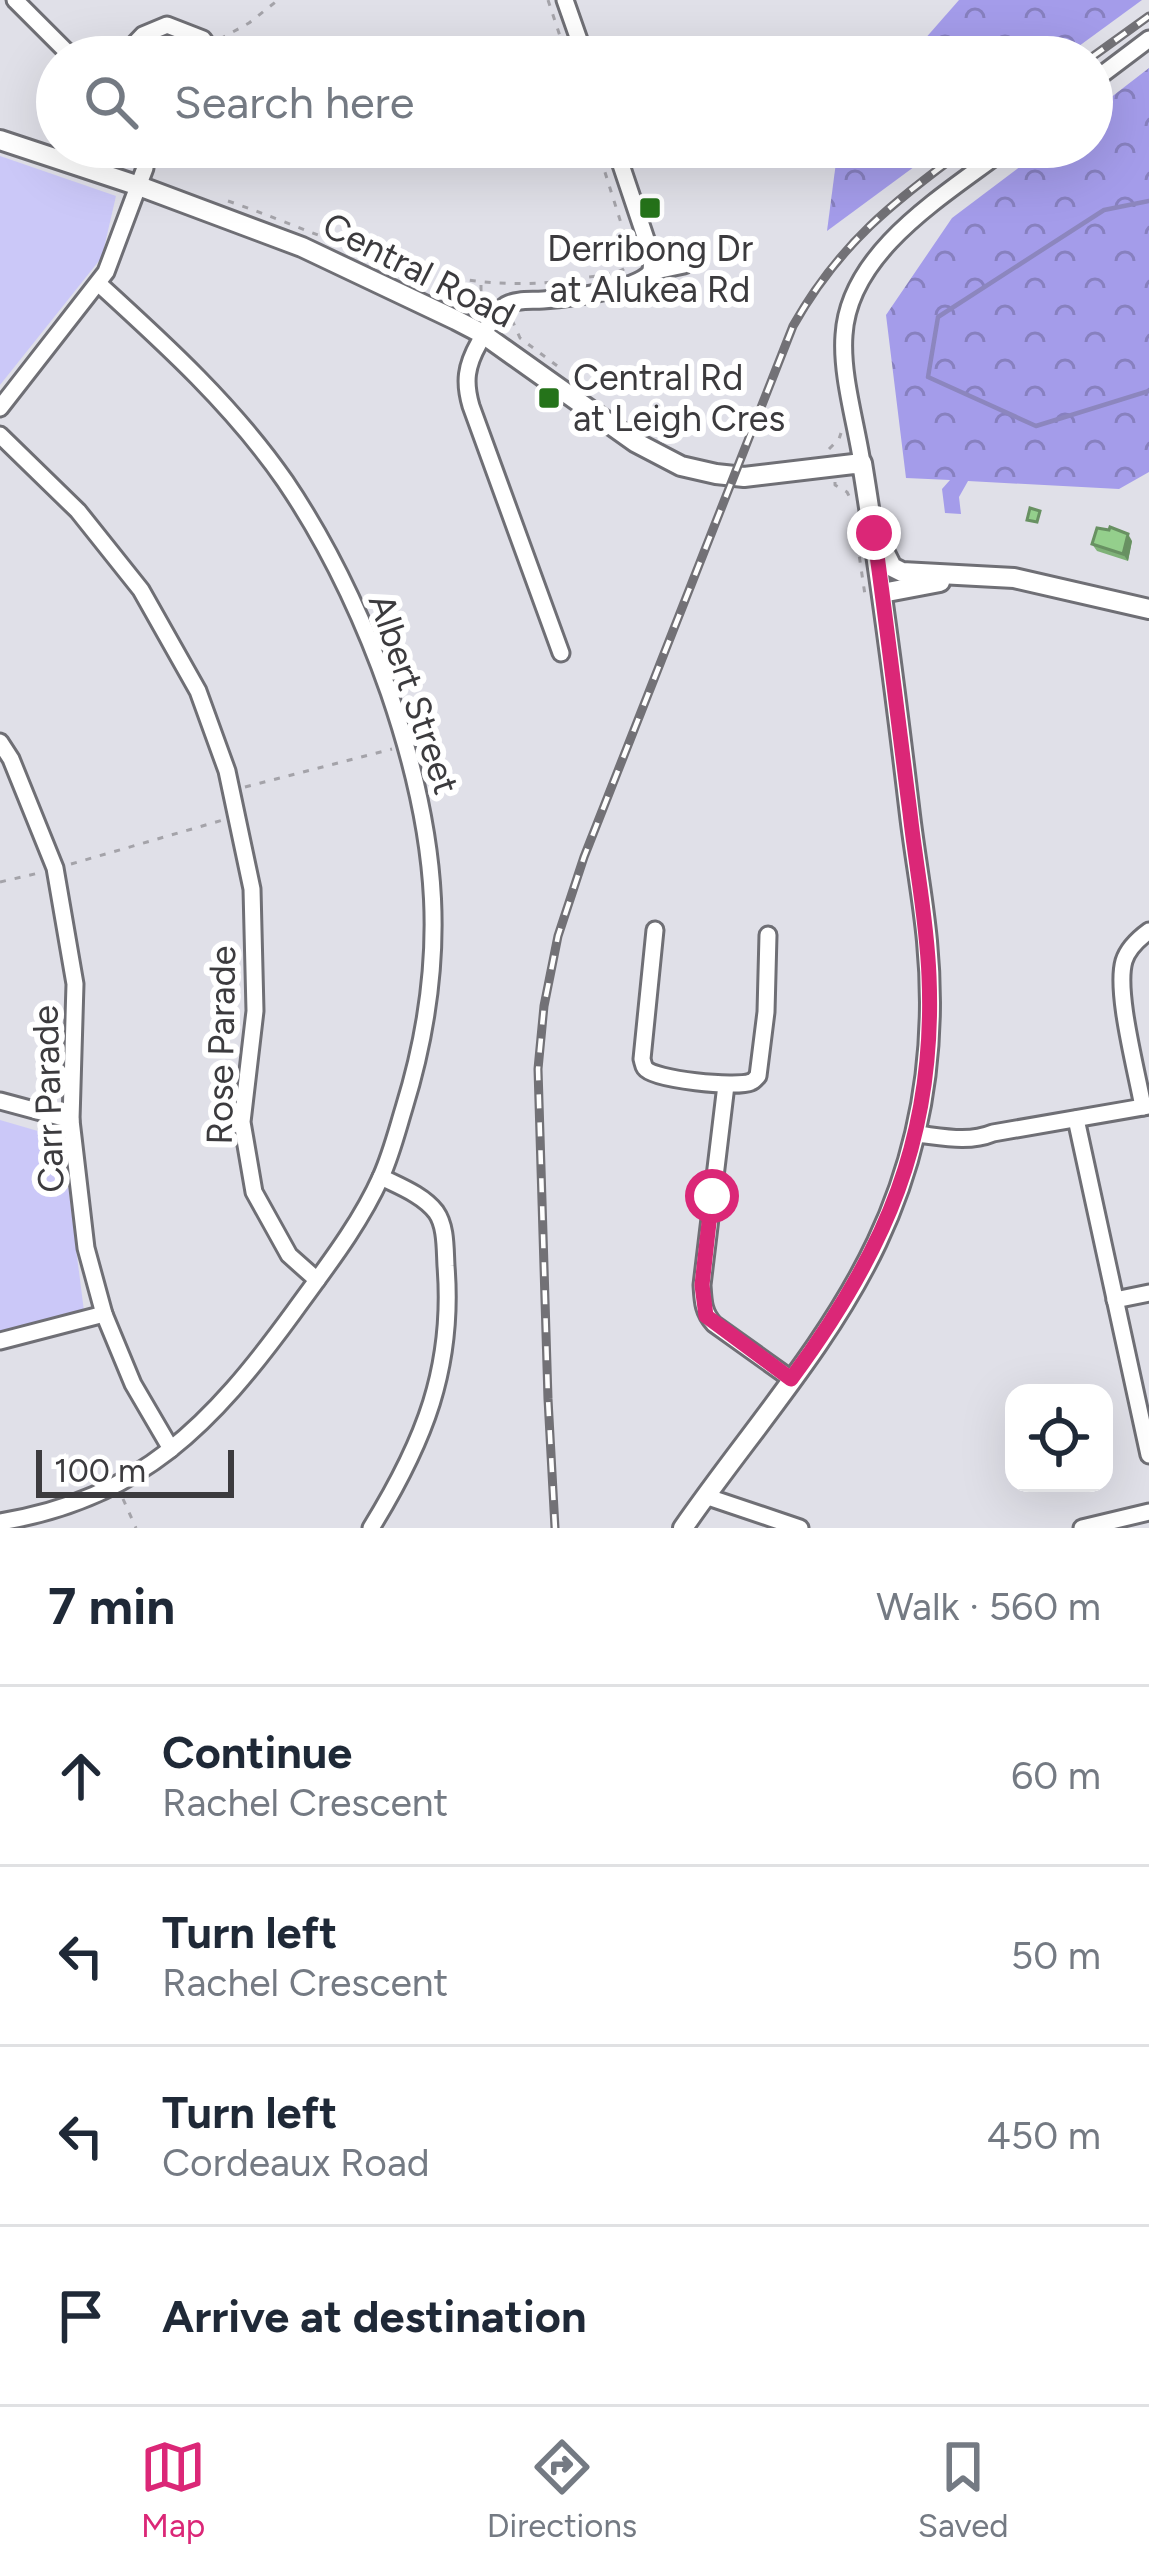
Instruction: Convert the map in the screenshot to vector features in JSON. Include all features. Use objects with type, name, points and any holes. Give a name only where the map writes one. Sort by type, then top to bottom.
[{"type":"main road","name":"Central Road","points":[[0,140],[36,152]]},
{"type":"main road","name":"Central Road","points":[[85,168],[302,247],[484,334],[635,442],[681,466],[744,477],[862,463]]},
{"type":"main road","points":[[683,1528],[843,1304],[876,1245],[918,1128],[928,1065],[929,971],[874,599],[862,463]]},
{"type":"main road","points":[[868,502],[892,567],[915,574],[1014,578],[1149,609]]},
{"type":"main road","points":[[874,599],[956,575]]},
{"type":"street","points":[[15,0],[51,36]]},
{"type":"street","points":[[566,0],[577,36]]},
{"type":"street","points":[[142,36],[167,25],[195,36]]},
{"type":"street","points":[[1113,66],[1149,39]]},
{"type":"street","points":[[0,408],[99,284],[145,168]]},
{"type":"street","points":[[622,168],[652,256],[650,272]]},
{"type":"street","points":[[862,463],[844,354],[846,322],[856,292],[885,246],[982,168]]},
{"type":"street","points":[[561,653],[465,385],[472,354],[501,309],[510,303],[621,287],[650,272],[684,265]]},
{"type":"street","name":"Albert Street","points":[[0,1522],[32,1516],[117,1486],[171,1449],[223,1403],[257,1362],[357,1222],[381,1177],[418,1065],[433,983],[434,898],[427,832],[407,745],[374,650],[339,572],[285,481],[222,401],[99,284]]},
{"type":"street","name":"Rose Parade","points":[[0,435],[78,512],[141,590],[198,691],[227,771],[252,889],[255,1010],[242,1121],[254,1192],[289,1255],[316,1280]]},
{"type":"street","name":"Carr Parade","points":[[0,742],[55,868],[75,983],[71,1120],[86,1248],[104,1314],[133,1384],[171,1449]]},
{"type":"street","points":[[655,929],[644,1067],[659,1075],[726,1085],[750,1083],[758,1076],[766,1012],[767,935]]},
{"type":"street","points":[[918,1128],[993,1133],[1146,1106],[1122,966],[1129,950],[1149,932]]},
{"type":"street","points":[[726,1085],[703,1305],[714,1324],[791,1379]]},
{"type":"street","points":[[0,1101],[71,1120]]},
{"type":"street","points":[[1076,1119],[1149,1454]]},
{"type":"street","points":[[371,1528],[433,1405],[448,1291],[438,1214],[381,1177]]},
{"type":"street","points":[[1115,1300],[1149,1293]]},
{"type":"street","points":[[0,1341],[104,1314]]},
{"type":"street","points":[[705,1496],[800,1528]]},
{"type":"street","points":[[1082,1528],[1149,1513]]},
{"type":"path","points":[[230,36],[278,0]]},
{"type":"path","points":[[548,0],[560,36]]},
{"type":"path","points":[[216,197],[420,272],[481,284],[526,285],[586,278],[628,268],[633,261],[604,168]]},
{"type":"path","points":[[481,284],[481,291],[514,323],[520,338],[567,374]]},
{"type":"path","points":[[822,452],[839,439],[842,430]]},
{"type":"path","points":[[835,485],[851,499],[874,599]]},
{"type":"path","points":[[231,791],[407,745]]},
{"type":"path","points":[[0,882],[237,816]]},
{"type":"path","points":[[117,1486],[136,1528]]},
{"type":"shaded area","points":[[0,156],[116,196],[102,257],[0,385]]},
{"type":"shaded area","points":[[0,1120],[62,1138],[84,1311],[0,1332]]},
{"type":"green space","points":[[959,0],[1142,0],[1093,36],[927,36]]},
{"type":"green space","points":[[1149,68],[1149,472],[1119,489],[968,481],[959,497],[961,514],[945,513],[942,489],[950,480],[906,478],[886,315],[952,218],[1018,168],[1113,168],[1113,96]]},
{"type":"green space","points":[[835,168],[912,168],[827,231]]},
{"type":"building","points":[[1030,508],[1040,511],[1037,522],[1027,520]]},
{"type":"building","points":[[1097,528],[1128,534],[1123,554],[1092,544]]},
{"type":"waterway","points":[[1149,201],[1104,210],[938,317],[928,377],[1036,426],[1149,391]]},
{"type":"railway","points":[[1113,42],[1149,16]]},
{"type":"railway","points":[[555,1528],[538,1069],[558,936],[584,857],[793,326],[849,248],[940,168]]},
{"type":"place","name":"Derribong Dr at Alukea Rd","points":[[650,208]]},
{"type":"place","name":"Central Rd at Leigh Cres","points":[[549,398]]},
{"type":"route","points":[[712,1196],[702,1285],[706,1316],[791,1379],[843,1304],[883,1229],[917,1134],[928,1065],[927,939],[874,533]]}]
